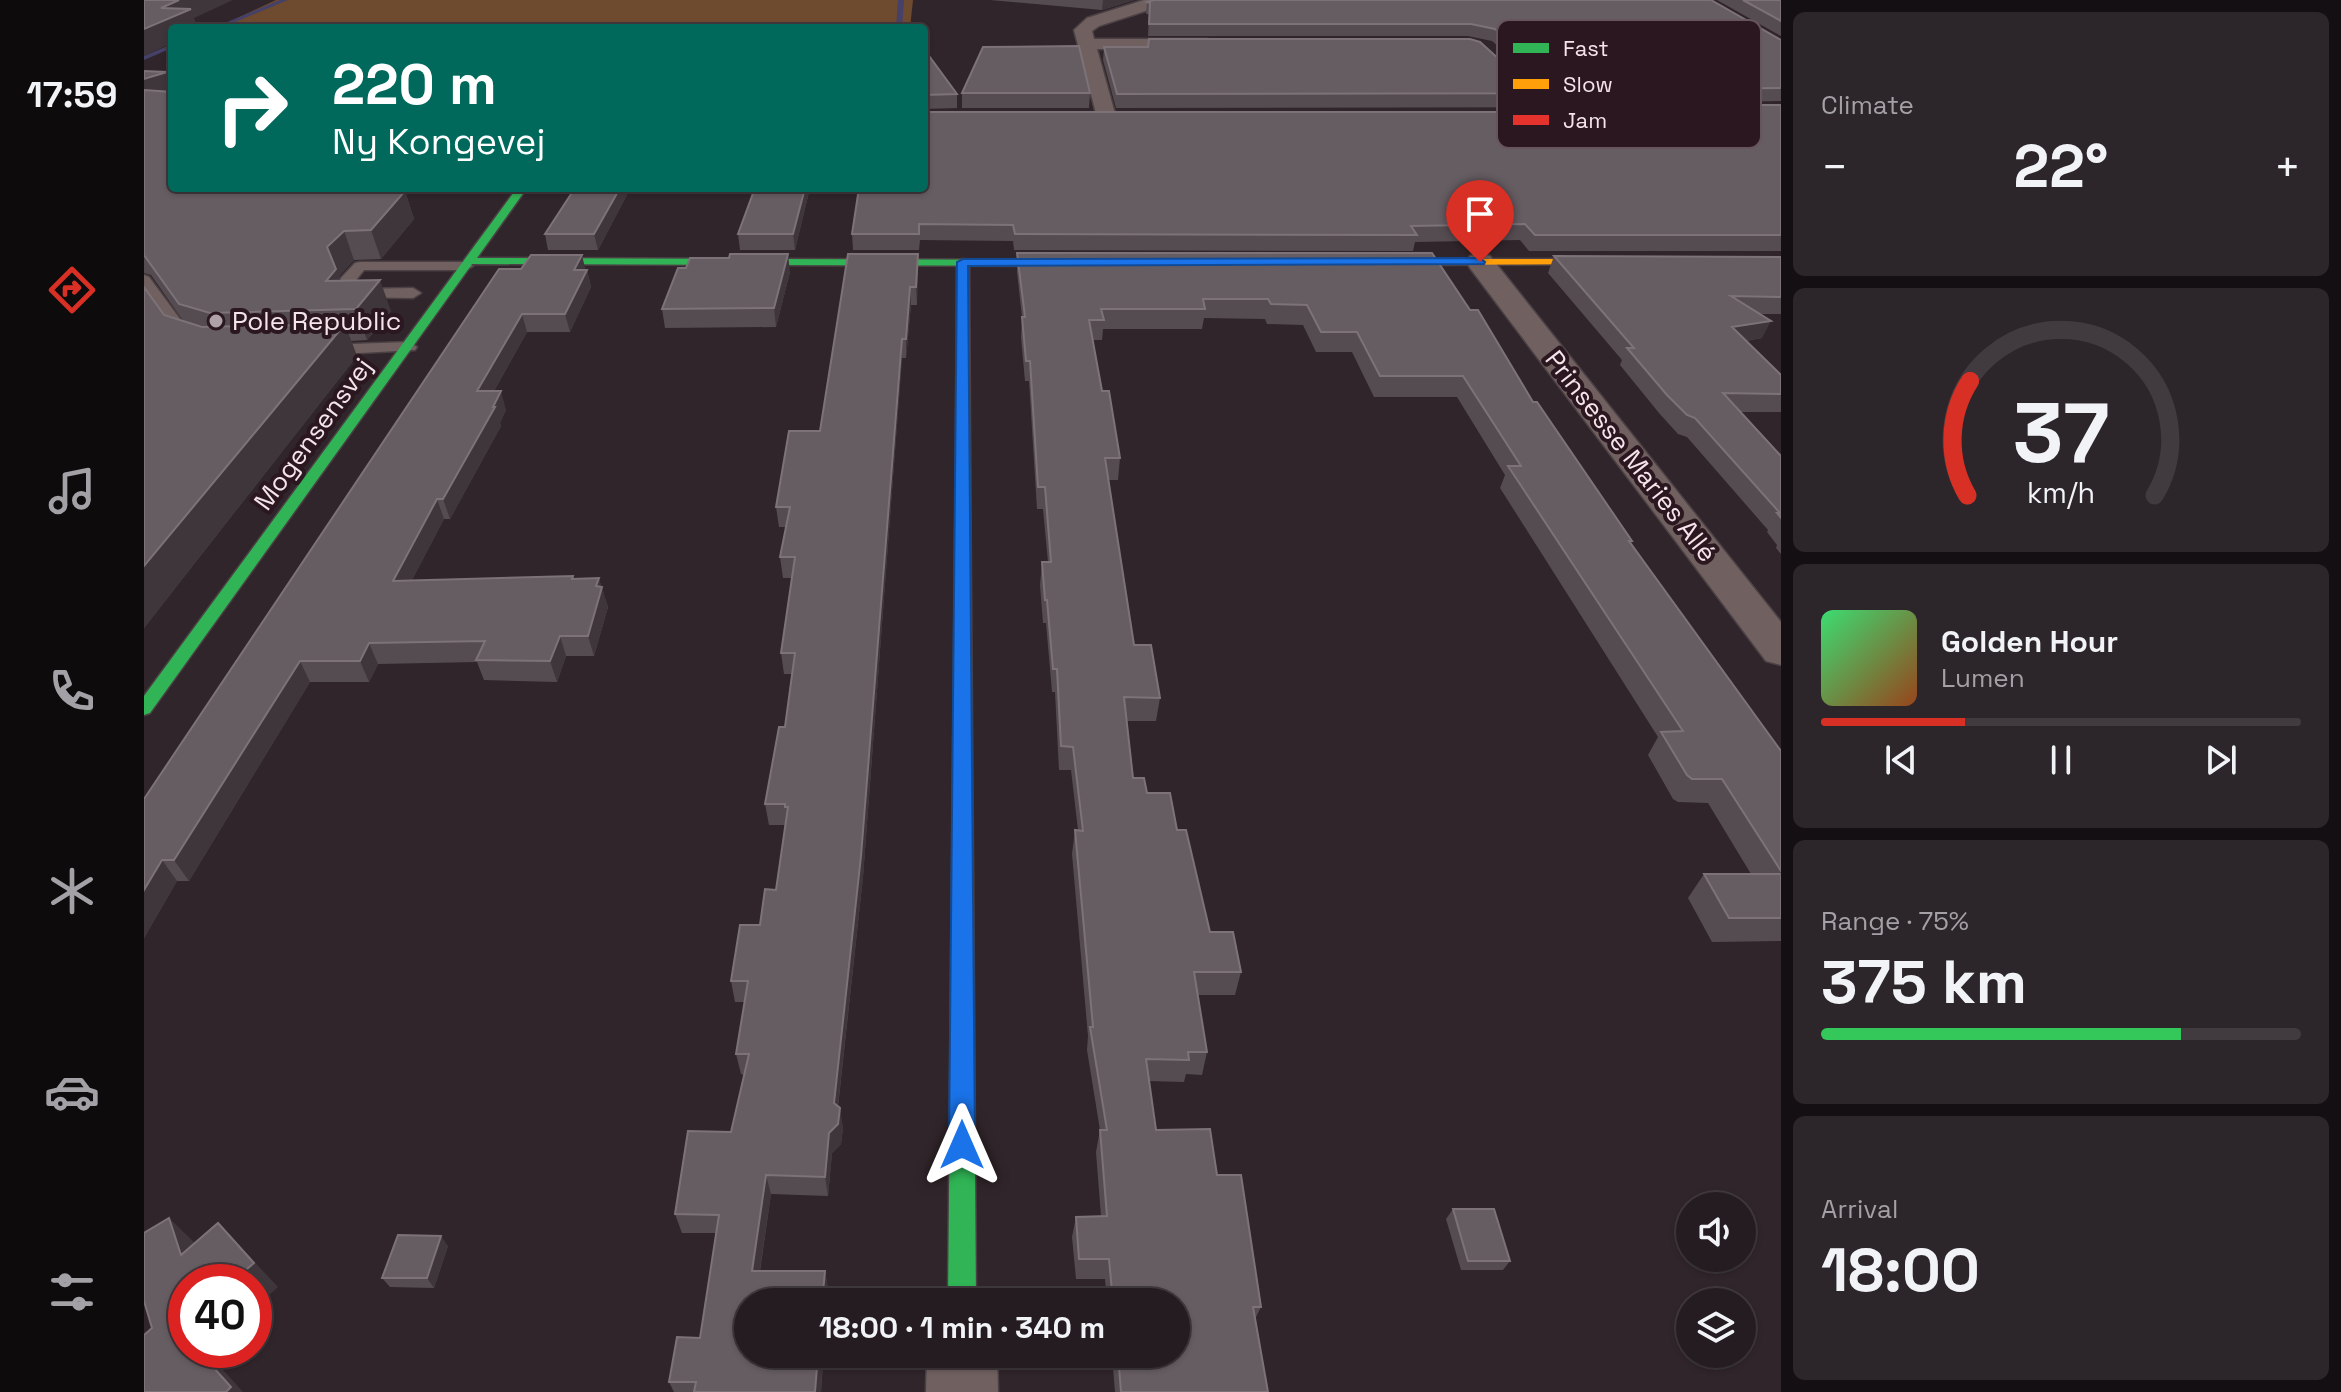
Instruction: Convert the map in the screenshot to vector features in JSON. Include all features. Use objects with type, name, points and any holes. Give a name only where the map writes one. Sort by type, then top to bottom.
[{"type":"street","points":[[1105,117],[1083,30],[1093,22],[1161,0]]},
{"type":"street","points":[[1087,44],[1222,44]]},
{"type":"street","name":"Mogensensvej","points":[[144,709],[519,192]]},
{"type":"street","points":[[962,1288],[963,262]]},
{"type":"street","points":[[1354,262],[1636,262]]},
{"type":"street","name":"Prinsesse Maries Allé","points":[[1480,262],[1781,651]]},
{"type":"street","points":[[467,263],[1091,263]]},
{"type":"street","points":[[962,1368],[962,1392]]},
{"type":"lane","points":[[413,293],[353,294],[348,279],[360,266],[467,263]]},
{"type":"lane","points":[[144,280],[186,341],[199,345]]},
{"type":"lane","points":[[312,350],[409,347]]},
{"type":"shaded area","points":[[276,0],[913,0],[910,24],[225,24]]},
{"type":"building","points":[[144,0],[179,0],[161,8],[191,9],[144,29]]},
{"type":"building","points":[[1711,0],[1746,20],[1497,20],[1497,31],[1471,24],[1149,24],[1150,3],[1147,2]]},
{"type":"building","points":[[1743,0],[1781,0],[1781,21]]},
{"type":"building","points":[[1761,29],[1781,40],[1781,88],[1761,88]]},
{"type":"building","points":[[1149,39],[1470,39],[1480,42],[1497,57],[1497,93],[1117,94],[1104,47],[1148,47]]},
{"type":"building","points":[[1079,46],[1090,93],[962,93],[983,47]]},
{"type":"building","points":[[928,54],[957,94],[928,95]]},
{"type":"building","points":[[144,71],[167,72],[144,79]]},
{"type":"building","points":[[144,90],[168,92],[168,192],[404,192],[371,230],[344,231],[327,247],[336,269],[326,281],[380,280],[356,309],[210,313],[179,304],[144,255]]},
{"type":"building","points":[[1761,105],[1781,105],[1781,235],[1535,235],[1525,224],[1411,226],[1417,235],[1015,234],[1013,225],[919,224],[919,234],[852,234],[858,192],[928,192],[928,112],[1497,112],[1497,148],[1761,148]]},
{"type":"building","points":[[572,192],[618,192],[594,234],[545,234]]},
{"type":"building","points":[[754,192],[804,192],[793,234],[738,234]]},
{"type":"building","points":[[1017,253],[1432,253],[1470,310],[1478,310],[1533,402],[1537,402],[1632,541],[1629,541],[1781,751],[1781,871],[1722,779],[1692,779],[1687,775],[1661,732],[1683,731],[1508,466],[1521,466],[1463,376],[1380,376],[1357,332],[1321,332],[1307,305],[1271,304],[1268,299],[1203,299],[1205,309],[1101,309],[1104,320],[1089,320],[1102,391],[1109,391],[1120,458],[1105,458],[1134,645],[1151,645],[1160,698],[1124,697],[1133,778],[1144,778],[1147,793],[1170,793],[1177,830],[1186,830],[1210,932],[1233,932],[1241,972],[1194,972],[1207,1052],[1188,1052],[1189,1060],[1146,1059],[1156,1130],[1210,1129],[1217,1175],[1241,1175],[1261,1307],[1253,1307],[1268,1392],[1121,1392],[1119,1368],[1190,1368],[1190,1288],[1112,1288],[1109,1259],[1079,1259],[1076,1217],[1107,1216],[1100,1130],[1107,1130],[1090,1027],[1093,1027],[1075,830],[1083,831],[1073,747],[1061,746],[1057,669],[1053,669],[1045,600],[1042,562],[1051,562],[1045,487],[1038,487],[1030,361],[1026,361],[1022,317],[1025,317]]},
{"type":"building","points":[[730,254],[788,254],[774,308],[662,309],[678,268],[686,268],[690,258],[729,258]]},
{"type":"building","points":[[848,254],[918,254],[916,287],[910,287],[906,339],[902,339],[861,856],[834,1103],[840,1108],[838,1124],[829,1133],[825,1177],[766,1175],[752,1271],[825,1271],[823,1288],[734,1288],[734,1368],[817,1368],[815,1392],[694,1392],[696,1382],[669,1382],[677,1337],[700,1338],[719,1215],[675,1214],[688,1131],[731,1132],[749,1054],[736,1054],[748,981],[731,981],[740,925],[760,925],[765,889],[776,890],[788,807],[785,804],[765,804],[779,727],[785,727],[795,653],[781,653],[795,557],[780,557],[790,507],[776,507],[789,431],[820,431]]},
{"type":"building","points":[[531,255],[582,255],[574,270],[587,270],[565,314],[522,314],[477,391],[501,391],[495,407],[443,499],[437,499],[393,581],[599,578],[596,586],[602,587],[588,636],[560,636],[550,661],[476,660],[485,641],[369,643],[360,661],[300,661],[174,860],[162,860],[144,890],[144,799],[499,269],[521,269]]},
{"type":"building","points":[[1554,256],[1781,257],[1781,297],[1731,296],[1771,321],[1732,327],[1781,375],[1781,394],[1723,393],[1781,456],[1781,518],[1777,513],[1780,513],[1695,418],[1687,415],[1667,395],[1627,348],[1634,348]]},
{"type":"building","points":[[144,287],[164,315],[202,327],[345,324],[144,566]]},
{"type":"building","points":[[1704,874],[1781,874],[1781,918],[1729,918]]},
{"type":"building","points":[[1453,1209],[1494,1209],[1510,1261],[1468,1261]]},
{"type":"building","points":[[169,1218],[181,1255],[218,1223],[254,1263],[168,1264],[168,1368],[214,1368],[231,1387],[226,1392],[144,1392],[144,1335],[152,1328],[144,1301],[144,1233]]},
{"type":"building","points":[[398,1235],[441,1236],[427,1278],[382,1278]]},
{"type":"waterway","points":[[226,24],[285,0]]},
{"type":"waterway","points":[[899,24],[901,0]]},
{"type":"waterway","points":[[144,58],[168,48]]},
{"type":"traffic: fast","points":[[144,709],[519,192]]},
{"type":"traffic: fast","points":[[468,261],[1079,263]]},
{"type":"traffic: fast","points":[[962,1288],[963,456]]},
{"type":"traffic: slow","points":[[1379,262],[1611,262]]},
{"type":"traffic: jam","points":[[963,262],[963,456]]},
{"type":"place","name":"Pole Republic","points":[[216,321]]},
{"type":"route","points":[[962,1145],[963,262],[1480,262]]}]
